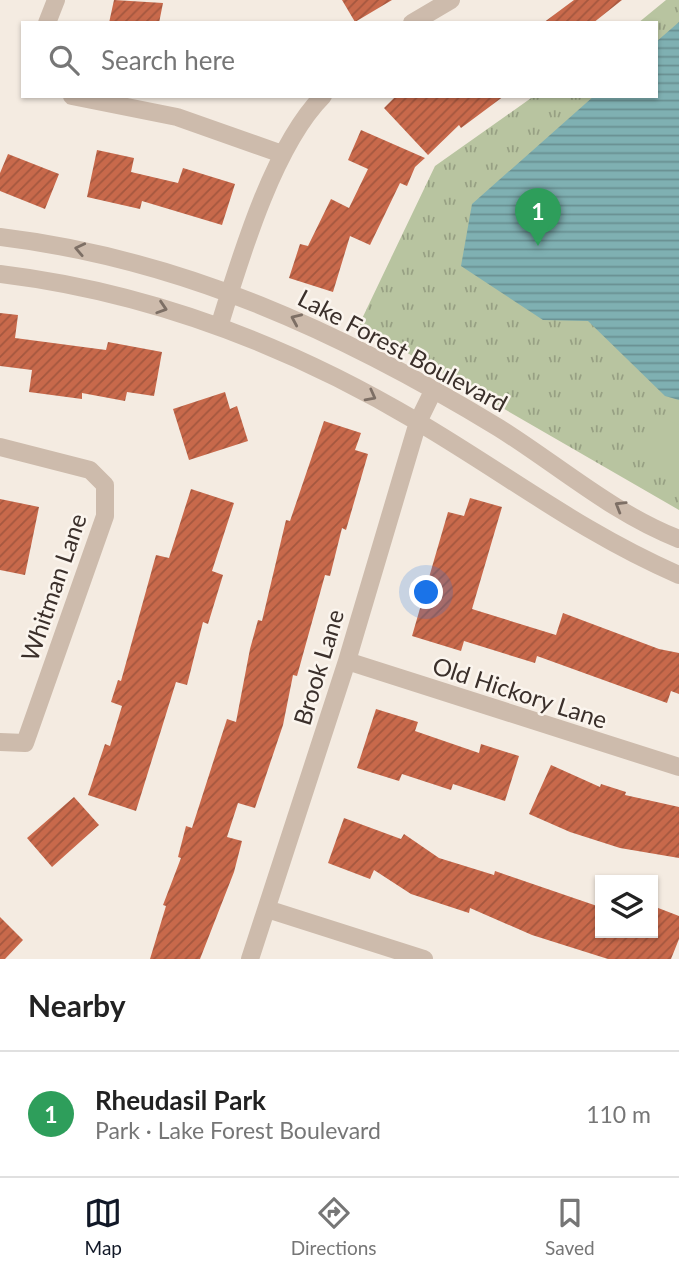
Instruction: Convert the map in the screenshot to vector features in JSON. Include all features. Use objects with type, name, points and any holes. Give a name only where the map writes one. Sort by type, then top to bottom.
[{"type":"street","points":[[48,21],[55,0]]},
{"type":"street","points":[[415,21],[449,0]]},
{"type":"street","points":[[82,98],[177,117],[282,154]]},
{"type":"street","points":[[219,327],[282,154],[299,123],[321,98]]},
{"type":"street","name":"Lake Forest Boulevard","points":[[0,237],[73,247],[153,265],[230,293],[332,336],[434,389],[597,493],[679,540]]},
{"type":"street","points":[[0,274],[114,292],[219,327],[336,377],[418,422],[580,527],[626,552],[679,575]]},
{"type":"street","name":"Brook Lane","points":[[250,959],[346,661],[418,422],[434,389]]},
{"type":"street","name":"Whitman Lane","points":[[0,447],[90,470],[105,485],[105,516],[25,743],[0,742]]},
{"type":"street","name":"Old Hickory Lane","points":[[346,661],[679,767]]},
{"type":"street","points":[[267,909],[424,959]]},
{"type":"green space","points":[[666,0],[679,0],[679,510],[359,325],[435,166],[531,98],[658,98],[658,21],[640,21]]},
{"type":"green space","points":[[656,414],[679,425],[679,479],[635,457]]},
{"type":"water","points":[[679,22],[679,400],[665,396],[588,321],[543,320],[461,266],[472,204],[592,98],[658,98],[658,40]]},
{"type":"building","points":[[114,0],[163,3],[159,21],[109,21]]},
{"type":"building","points":[[342,0],[392,0],[357,21]]},
{"type":"building","points":[[574,0],[622,0],[596,21],[546,21]]},
{"type":"building","points":[[394,98],[501,98],[461,128],[459,125],[428,155],[384,108]]},
{"type":"building","points":[[361,130],[425,158],[415,167],[407,186],[400,183],[370,245],[350,236],[333,292],[289,278],[300,244],[308,246],[331,199],[349,208],[368,169],[348,160]]},
{"type":"building","points":[[97,150],[134,158],[131,172],[178,183],[183,168],[235,184],[222,225],[142,201],[140,209],[87,197]]},
{"type":"building","points":[[8,154],[59,174],[45,209],[0,191],[0,173]]},
{"type":"building","points":[[0,313],[18,315],[15,338],[106,350],[108,342],[162,352],[154,396],[127,392],[125,401],[82,393],[82,399],[29,392],[32,370],[0,366]]},
{"type":"building","points":[[225,392],[230,409],[237,406],[248,441],[189,460],[173,409]]},
{"type":"building","points":[[324,421],[361,433],[355,450],[368,454],[346,530],[342,528],[330,576],[325,575],[297,676],[293,675],[283,725],[255,808],[238,803],[227,837],[242,841],[234,872],[200,959],[150,959],[166,906],[163,905],[181,858],[178,857],[186,826],[192,828],[227,719],[236,722],[250,649],[258,620],[262,621],[286,520],[290,521]]},
{"type":"building","points":[[191,489],[234,503],[212,571],[223,575],[208,624],[203,622],[187,685],[176,682],[136,811],[88,795],[105,744],[110,746],[122,706],[111,702],[118,680],[121,681],[156,555],[169,558]]},
{"type":"building","points":[[470,498],[502,507],[472,609],[556,635],[563,613],[659,649],[679,653],[679,694],[671,691],[667,703],[537,656],[535,663],[464,641],[461,651],[412,636],[448,512],[464,516]]},
{"type":"building","points":[[0,499],[39,507],[25,575],[0,570]]},
{"type":"building","points":[[376,709],[418,722],[415,731],[479,753],[481,744],[519,756],[505,801],[453,784],[451,790],[402,774],[399,781],[357,768]]},
{"type":"building","points":[[551,765],[600,787],[601,784],[626,792],[625,795],[679,807],[679,858],[620,848],[570,832],[529,814]]},
{"type":"building","points":[[74,797],[99,825],[52,867],[27,838]]},
{"type":"building","points":[[344,818],[401,839],[404,834],[439,858],[494,875],[495,871],[595,905],[595,938],[658,938],[658,908],[679,916],[679,939],[671,959],[608,959],[532,935],[470,908],[469,913],[411,894],[374,870],[370,879],[328,863]]},
{"type":"building","points":[[0,917],[23,940],[5,959],[0,959]]},
{"type":"place","name":"Rheudasil Park","points":[[538,246]]}]
